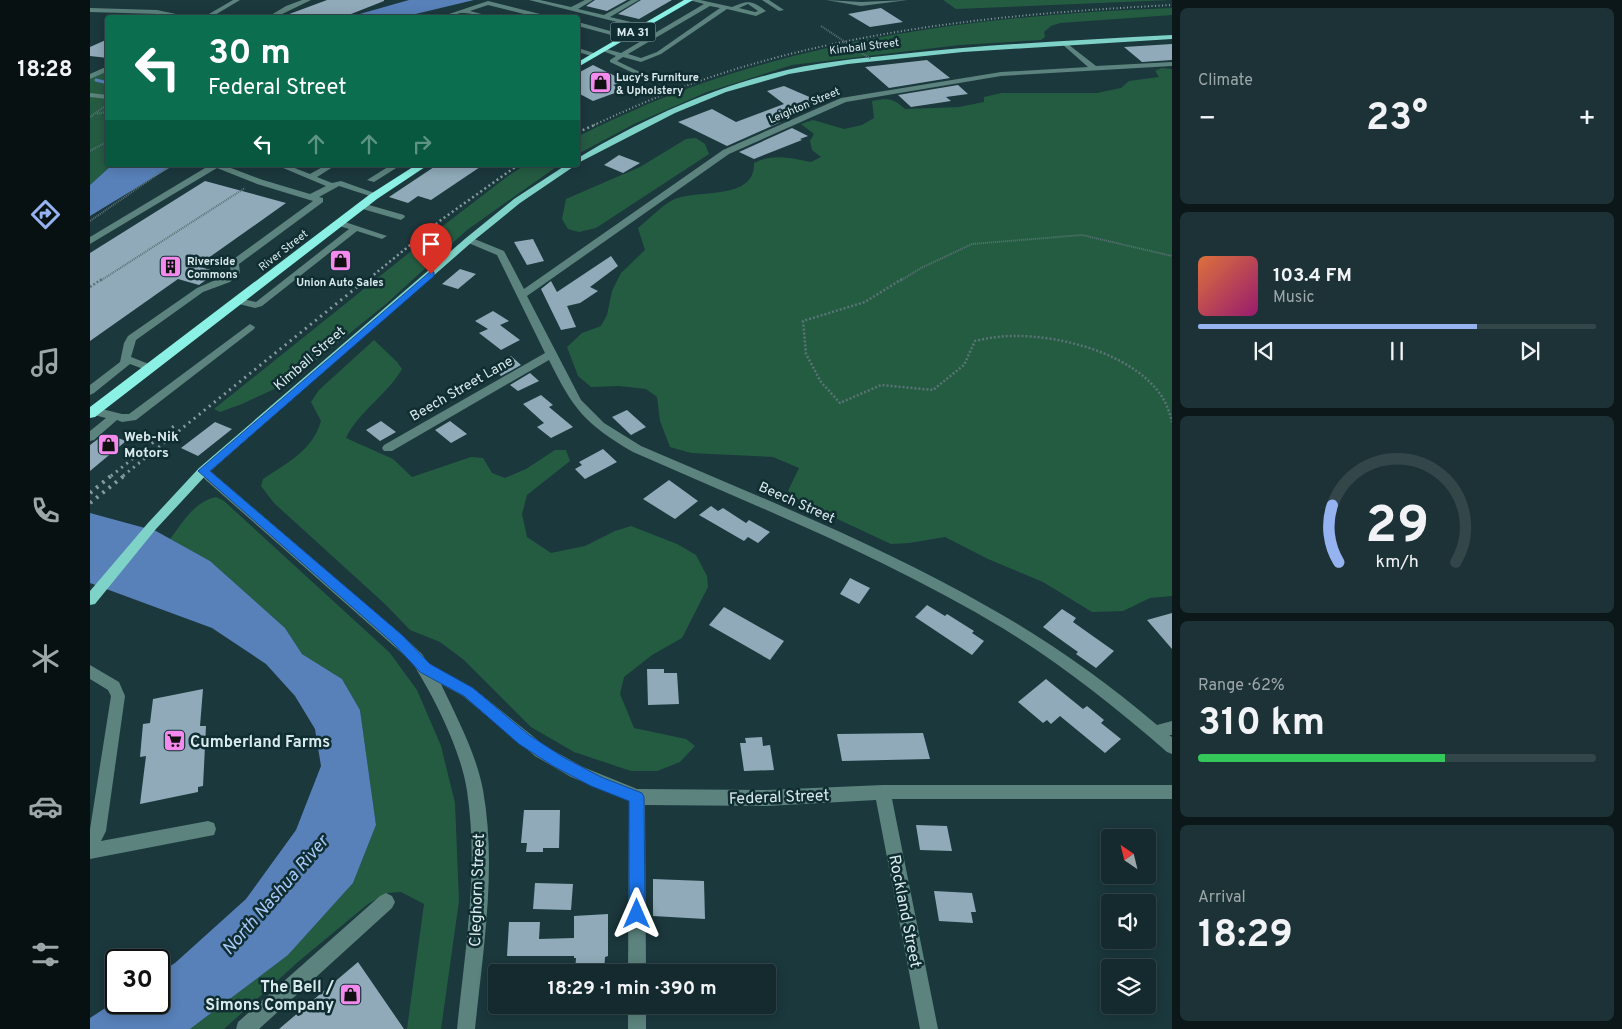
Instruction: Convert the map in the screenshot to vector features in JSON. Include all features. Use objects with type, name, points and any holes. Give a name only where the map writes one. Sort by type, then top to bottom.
[{"type":"highway","name":"MA 31","points":[[580,64],[691,0]]},
{"type":"highway","name":"River Street","points":[[91,413],[338,223],[376,195],[420,167]]},
{"type":"main road","name":"Kimball Street","points":[[580,160],[644,125],[747,83],[806,68],[970,48],[1172,37]]},
{"type":"main road","name":"Kimball Street","points":[[93,597],[152,526],[203,471],[469,240],[517,201],[569,167]]},
{"type":"street","points":[[210,15],[237,0]]},
{"type":"street","points":[[274,15],[288,7],[308,0]]},
{"type":"street","points":[[532,0],[548,2],[572,10],[630,23]]},
{"type":"street","points":[[572,10],[590,0]]},
{"type":"street","points":[[605,18],[636,0]]},
{"type":"street","points":[[580,50],[640,60],[656,55],[730,8],[691,0]]},
{"type":"street","points":[[765,0],[781,10]]},
{"type":"street","points":[[829,0],[861,4],[905,0]]},
{"type":"street","points":[[528,12],[548,2]]},
{"type":"street","points":[[448,15],[488,3],[539,15]]},
{"type":"street","points":[[646,77],[612,61],[709,4]]},
{"type":"street","points":[[90,10],[157,12],[174,15]]},
{"type":"street","points":[[462,10],[482,15]]},
{"type":"street","points":[[513,15],[520,11]]},
{"type":"street","points":[[580,25],[626,37]]},
{"type":"street","points":[[1064,43],[1094,68]]},
{"type":"street","name":"Leighton Street","points":[[522,295],[680,182],[726,152],[839,101],[987,75],[1172,64]]},
{"type":"street","points":[[90,77],[105,70]]},
{"type":"street","points":[[92,95],[105,97]]},
{"type":"street","points":[[90,241],[213,167]]},
{"type":"street","points":[[90,391],[119,370],[126,359],[129,343],[132,338],[202,289],[219,285],[234,274],[234,263],[320,200],[312,196],[260,182],[221,167]]},
{"type":"street","points":[[287,167],[331,185]]},
{"type":"street","points":[[310,177],[328,167]]},
{"type":"street","points":[[371,180],[394,167]]},
{"type":"street","points":[[312,196],[331,185],[339,184],[376,195]]},
{"type":"street","points":[[362,206],[401,217]]},
{"type":"street","points":[[338,223],[382,236]]},
{"type":"street","points":[[238,301],[258,305],[356,228]]},
{"type":"street","name":"Beech Street","points":[[469,240],[501,252],[549,355],[571,394],[581,408],[625,442],[799,519],[964,599],[1039,645],[1155,732],[1172,747]]},
{"type":"street","points":[[313,243],[331,248]]},
{"type":"street","points":[[289,261],[307,266]]},
{"type":"street","points":[[258,285],[276,290]]},
{"type":"street","points":[[91,413],[126,418],[135,415],[250,327]]},
{"type":"street","name":"Beech Street Lane","points":[[388,448],[549,355]]},
{"type":"street","points":[[126,359],[150,368]]},
{"type":"street","points":[[90,437],[115,416]]},
{"type":"street","name":"Cleghorn Street","points":[[203,471],[397,639],[425,668],[462,746],[470,766],[478,813],[481,863],[480,896],[466,1029]]},
{"type":"street","name":"Federal Street","points":[[425,668],[468,692],[524,740],[558,762],[596,781],[637,797],[767,798],[883,792],[1172,792]]},
{"type":"street","points":[[90,845],[98,831],[118,696],[114,686],[92,676]]},
{"type":"street","points":[[1155,732],[1172,728]]},
{"type":"street","name":"Rockland Street","points":[[883,792],[929,1029]]},
{"type":"street","points":[[637,797],[637,964]]},
{"type":"street","points":[[90,851],[208,830]]},
{"type":"street","points":[[245,1029],[386,902]]},
{"type":"street","points":[[637,1014],[637,1029]]},
{"type":"path","points":[[821,26],[871,60]]},
{"type":"path","points":[[90,118],[105,112]]},
{"type":"path","points":[[90,151],[105,143]]},
{"type":"path","points":[[90,221],[168,167]]},
{"type":"path","points":[[90,287],[242,189]]},
{"type":"path","points":[[1172,256],[1082,235],[972,244],[921,268],[865,302],[803,321],[806,354],[821,382],[840,403],[881,385],[932,390],[964,365],[975,341],[1002,336],[1019,336],[1046,339],[1081,347],[1128,364],[1157,389],[1170,413],[1172,422]]},
{"type":"green space","points":[[943,0],[1171,0],[956,9]]},
{"type":"green space","points":[[1172,8],[1172,15],[1060,23],[1051,26],[1044,32],[1045,37],[1041,40],[960,45],[792,65],[707,92],[634,124],[580,153],[580,135],[632,111],[689,88],[807,53],[927,29],[1049,15]]},
{"type":"green space","points":[[1162,68],[1172,69],[1172,596],[1150,598],[1123,611],[1092,612],[1043,582],[988,559],[945,537],[891,544],[803,503],[788,491],[799,468],[773,457],[691,453],[670,447],[660,421],[657,397],[646,389],[619,386],[591,387],[578,376],[567,347],[582,333],[601,326],[607,315],[612,291],[621,273],[645,250],[638,228],[670,201],[685,196],[724,192],[736,188],[745,183],[752,175],[754,163],[761,160],[782,157],[811,162],[821,157],[812,150],[810,141],[814,134],[801,124],[813,120],[844,129],[862,125],[874,118],[872,101],[883,99],[894,101],[905,109],[959,107],[984,102],[984,97],[1002,93],[1097,93],[1121,88],[1129,81],[1159,77],[1155,71]]},
{"type":"green space","points":[[105,69],[105,167],[110,167],[90,185],[90,77]]},
{"type":"green space","points":[[696,138],[705,144],[709,154],[596,228],[579,232],[568,229],[562,219],[566,199],[640,167],[686,139]]},
{"type":"green space","points":[[522,167],[556,167],[467,230],[386,304],[289,382],[220,412],[214,409],[435,232]]},
{"type":"green space","points":[[374,340],[402,369],[389,387],[358,419],[346,438],[393,459],[412,477],[471,457],[483,458],[492,473],[505,478],[526,469],[555,450],[566,450],[570,461],[527,495],[522,514],[527,537],[551,553],[585,546],[615,531],[631,526],[677,544],[696,555],[707,576],[708,587],[682,638],[652,655],[624,677],[620,694],[634,728],[686,739],[695,746],[680,762],[657,771],[631,771],[574,752],[531,727],[464,660],[440,642],[410,630],[385,604],[274,503],[261,486],[263,479],[298,455],[312,440],[321,421],[311,402],[319,390]]},
{"type":"green space","points":[[216,497],[224,501],[390,653],[417,690],[441,746],[455,803],[459,901],[441,1029],[407,1029],[424,904],[401,892],[387,893],[368,904],[299,961],[224,1029],[190,1029],[288,955],[353,883],[376,825],[360,710],[342,679],[302,654],[285,628],[210,561],[170,539],[195,508],[201,503]]},
{"type":"water","points":[[409,0],[474,0],[411,15],[356,15]]},
{"type":"water","points":[[110,167],[171,167],[90,216],[90,185]]},
{"type":"water","name":"North Nashua River","points":[[90,513],[156,531],[210,561],[285,628],[302,654],[342,679],[360,710],[376,825],[353,883],[288,955],[190,1029],[90,1029],[90,1018],[105,1008],[105,1014],[170,1014],[170,966],[246,899],[296,830],[321,766],[315,729],[295,696],[266,664],[212,628],[90,583]]},
{"type":"building","points":[[327,0],[384,0],[349,15],[287,15]]},
{"type":"building","points":[[595,0],[627,0],[607,11],[586,6]]},
{"type":"building","points":[[641,0],[672,0],[639,19],[618,14]]},
{"type":"building","points":[[881,8],[903,22],[870,27],[848,14]]},
{"type":"building","points":[[105,40],[105,58],[90,56],[90,47]]},
{"type":"building","points":[[1172,44],[1172,60],[1142,62],[1124,47]]},
{"type":"building","points":[[927,60],[950,78],[889,88],[865,67]]},
{"type":"building","name":"Lucy's Furniture & Upholstery","points":[[593,65],[625,81],[613,85],[623,90],[593,101],[580,94],[580,72]]},
{"type":"building","points":[[958,85],[968,94],[946,97],[951,101],[911,107],[898,95]]},
{"type":"building","points":[[784,86],[821,102],[727,146],[678,122],[712,109],[736,122],[784,104],[767,91]]},
{"type":"building","points":[[792,128],[808,136],[754,159],[739,152]]},
{"type":"building","points":[[619,155],[640,163],[623,173],[604,165]]},
{"type":"building","points":[[434,167],[480,167],[431,200],[418,196],[408,203],[389,197]]},
{"type":"building","points":[[205,181],[286,203],[197,266],[217,272],[199,285],[178,279],[90,341],[90,253]]},
{"type":"building","points":[[533,239],[544,261],[527,265],[514,242]]},
{"type":"building","points":[[611,256],[618,266],[590,287],[598,291],[580,303],[567,306],[576,327],[561,330],[541,289],[551,281],[557,292]]},
{"type":"building","points":[[460,269],[476,274],[458,289],[442,284]]},
{"type":"building","points":[[493,311],[509,321],[500,325],[520,340],[501,350],[479,333],[488,329],[475,321]]},
{"type":"building","points":[[511,356],[521,365],[501,376],[495,370],[500,368],[496,364]]},
{"type":"building","points":[[530,373],[539,381],[518,391],[510,385]]},
{"type":"building","points":[[541,395],[553,405],[549,407],[573,427],[551,438],[537,427],[544,423],[523,404]]},
{"type":"building","points":[[627,410],[646,427],[631,435],[612,417]]},
{"type":"building","points":[[381,421],[396,432],[380,441],[366,430]]},
{"type":"building","points":[[450,421],[467,434],[451,443],[435,430]]},
{"type":"building","points":[[215,422],[232,429],[198,456],[181,448]]},
{"type":"building","points":[[107,434],[126,441],[90,471],[90,445]]},
{"type":"building","points":[[603,449],[617,462],[585,479],[575,469],[582,465],[579,462]]},
{"type":"building","points":[[669,480],[698,501],[675,519],[643,499]]},
{"type":"building","points":[[711,506],[718,511],[723,508],[746,523],[749,520],[770,532],[758,543],[748,537],[744,541],[699,515]]},
{"type":"building","points":[[850,578],[870,588],[859,604],[840,594]]},
{"type":"building","points":[[927,605],[945,616],[947,614],[974,631],[972,633],[984,641],[972,655],[915,617]]},
{"type":"building","points":[[724,607],[784,641],[770,660],[709,625]]},
{"type":"building","points":[[1062,609],[1076,618],[1073,622],[1114,651],[1096,668],[1076,654],[1078,652],[1043,627]]},
{"type":"building","points":[[1172,613],[1172,649],[1147,620]]},
{"type":"building","points":[[647,669],[664,669],[664,673],[677,673],[679,704],[648,705]]},
{"type":"building","points":[[1046,679],[1083,709],[1087,706],[1104,720],[1101,723],[1121,739],[1105,753],[1060,716],[1051,724],[1047,720],[1043,723],[1018,702]]},
{"type":"building","name":"Cumberland Farms","points":[[203,689],[200,726],[206,726],[203,786],[198,787],[198,792],[140,804],[146,756],[140,757],[143,724],[150,723],[153,699]]},
{"type":"building","points":[[923,733],[930,759],[842,761],[837,734]]},
{"type":"building","points":[[762,737],[763,746],[770,745],[774,770],[744,771],[740,743],[746,743],[745,738]]},
{"type":"building","points":[[524,810],[560,810],[559,848],[543,848],[543,852],[526,852],[527,843],[521,843]]},
{"type":"building","points":[[916,825],[947,826],[952,851],[920,850]]},
{"type":"building","points":[[653,879],[704,881],[705,919],[653,916]]},
{"type":"building","points":[[535,883],[573,884],[571,910],[533,909]]},
{"type":"building","points":[[934,891],[972,893],[976,912],[971,912],[973,923],[939,921]]},
{"type":"building","points":[[608,914],[608,956],[605,957],[605,964],[576,964],[576,958],[574,956],[507,956],[509,922],[540,922],[539,939],[574,938],[574,916]]},
{"type":"building","name":"The Bell / Simons Company","points":[[358,962],[404,1029],[279,1029]]},
{"type":"waterway","points":[[96,80],[105,82]]},
{"type":"railway","points":[[594,125],[704,79],[775,58],[831,45],[943,25],[1000,18],[1172,5]]},
{"type":"railway","points":[[580,131],[597,124]]},
{"type":"railway","points":[[366,281],[441,220],[515,167]]},
{"type":"railway","points":[[123,476],[367,279]]},
{"type":"railway","points":[[111,476],[174,426]]},
{"type":"railway","points":[[90,493],[112,475]]},
{"type":"railway","points":[[90,503],[125,475]]},
{"type":"place","name":"Lucy's Furniture & Upholstery","points":[[600,83]]},
{"type":"place","name":"Union Auto Sales","points":[[340,261]]},
{"type":"place","name":"Riverside Commons","points":[[171,267]]},
{"type":"place","name":"Web-Nik Motors","points":[[108,444]]},
{"type":"place","name":"Cumberland Farms","points":[[174,741]]},
{"type":"place","name":"The Bell / Simons Company","points":[[350,995]]},
{"type":"route","points":[[431,274],[203,471],[397,639],[425,668],[459,685],[524,740],[558,762],[596,781],[637,797],[637,914]]}]
